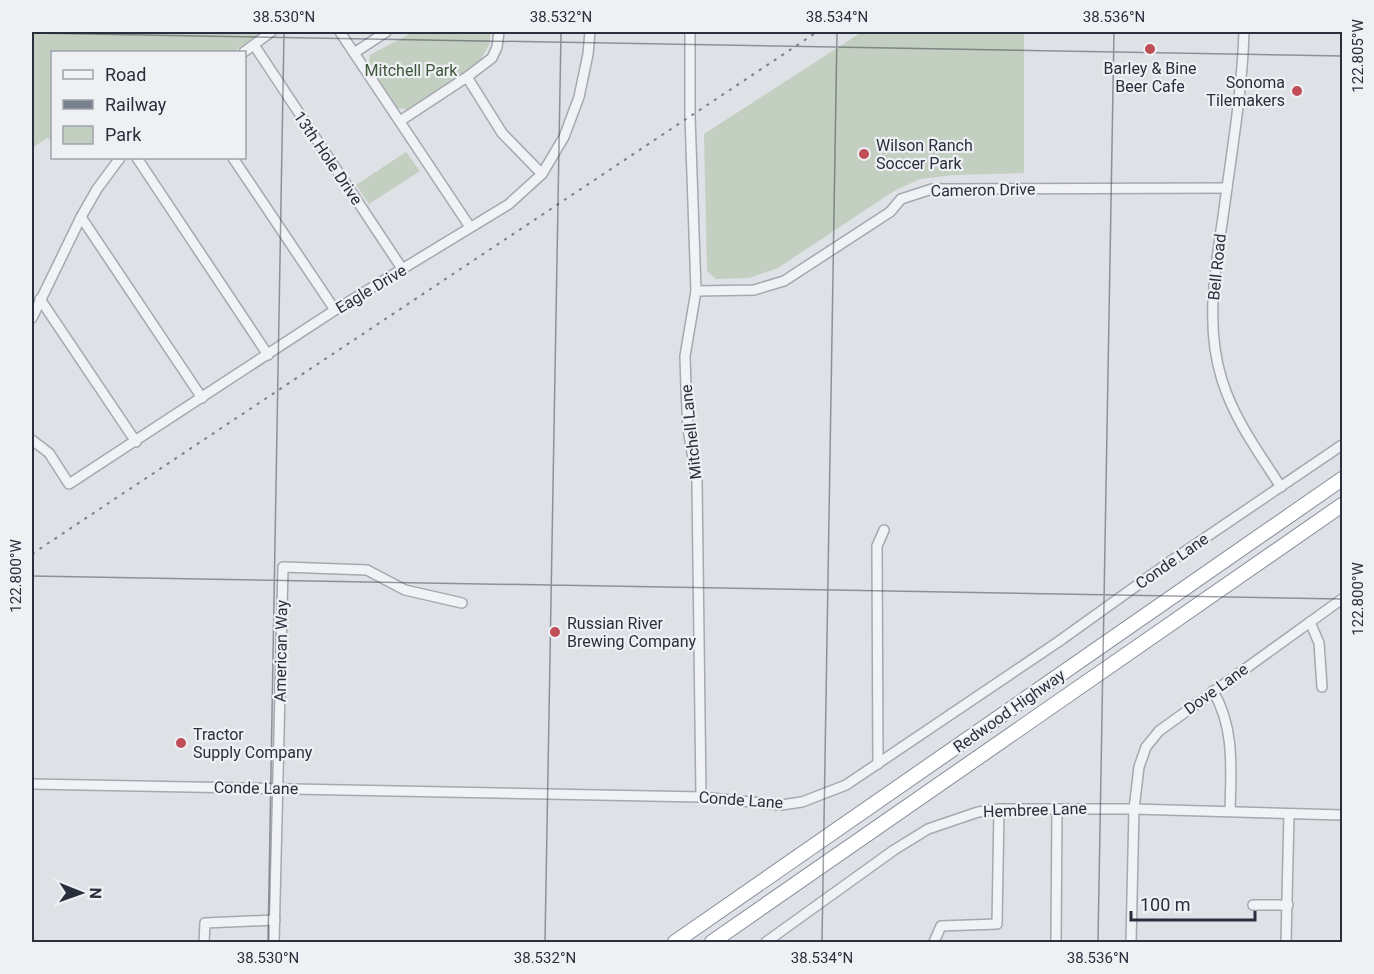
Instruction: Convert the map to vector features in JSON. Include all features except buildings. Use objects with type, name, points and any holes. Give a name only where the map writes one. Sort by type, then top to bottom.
[{"type":"highway","name":"Redwood Highway","points":[[675,942],[1342,479]]},
{"type":"highway","name":"Redwood Highway","points":[[711,942],[1342,505]]},
{"type":"street","points":[[245,51],[271,32]]},
{"type":"street","points":[[340,32],[470,227]]},
{"type":"street","points":[[354,53],[386,32]]},
{"type":"street","points":[[400,122],[492,58],[497,47],[499,32]]},
{"type":"street","name":"Eagle Drive","points":[[32,440],[49,453],[69,484],[335,310],[509,204],[542,174],[564,137],[579,97],[590,32]]},
{"type":"street","name":"Mitchell Lane","points":[[690,32],[690,116],[696,291],[686,367],[688,429],[697,482],[701,797]]},
{"type":"street","name":"Bell Road","points":[[1244,32],[1241,81],[1213,304],[1212,332],[1222,380],[1244,431],[1281,487]]},
{"type":"street","name":"13th Hole Drive","points":[[254,45],[403,270]]},
{"type":"street","points":[[467,77],[502,133],[542,174]]},
{"type":"street","points":[[32,318],[81,216],[119,159]]},
{"type":"street","points":[[138,159],[268,355]]},
{"type":"street","points":[[234,159],[335,310]]},
{"type":"street","name":"Cameron Drive","points":[[696,291],[754,290],[784,281],[890,212],[902,199],[932,189],[1227,188]]},
{"type":"street","points":[[81,216],[202,398]]},
{"type":"street","points":[[40,299],[136,442]]},
{"type":"street","name":"Conde Lane","points":[[32,784],[701,797],[781,805],[802,802],[846,785],[878,764],[1342,445]]},
{"type":"street","points":[[878,764],[877,546],[884,530]]},
{"type":"street","name":"American Way","points":[[274,942],[283,567],[367,570],[405,590],[462,603]]},
{"type":"street","name":"Dove Lane","points":[[1131,942],[1134,809],[1139,767],[1146,747],[1159,731],[1342,599]]},
{"type":"street","points":[[1310,622],[1319,644],[1322,687]]},
{"type":"street","points":[[1214,692],[1226,720],[1230,739],[1230,811]]},
{"type":"street","points":[[934,942],[941,926],[997,924],[999,809]]},
{"type":"street","name":"Hembree Lane","points":[[766,942],[894,850],[928,829],[978,812],[999,809],[1134,809],[1342,815]]},
{"type":"street","points":[[1056,940],[1057,809]]},
{"type":"street","points":[[1286,942],[1288,814]]},
{"type":"street","points":[[1253,905],[1288,905]]},
{"type":"street","points":[[204,942],[205,922],[275,921]]},
{"type":"green space","points":[[32,32],[262,32],[234,51],[51,51],[51,140],[47,138],[32,148]]},
{"type":"green space","name":"Mitchell Park","points":[[413,32],[490,32],[490,43],[478,64],[410,110],[397,108],[368,66],[370,55]]},
{"type":"green space","name":"Wilson Ranch Soccer Park","points":[[862,32],[1024,32],[1024,173],[953,175],[920,179],[894,191],[778,268],[749,278],[716,279],[707,271],[704,134]]},
{"type":"green space","points":[[406,152],[420,171],[369,204],[356,185]]},
{"type":"railway","points":[[32,554],[817,32]]},
{"type":"place","name":"Barley & Bine Beer Cafe","points":[[1150,49]]},
{"type":"place","name":"Sonoma Tilemakers","points":[[1297,91]]},
{"type":"place","name":"Wilson Ranch Soccer Park","points":[[864,154]]},
{"type":"place","name":"Russian River Brewing Company","points":[[555,632]]},
{"type":"place","name":"Tractor Supply Company","points":[[181,743]]}]
